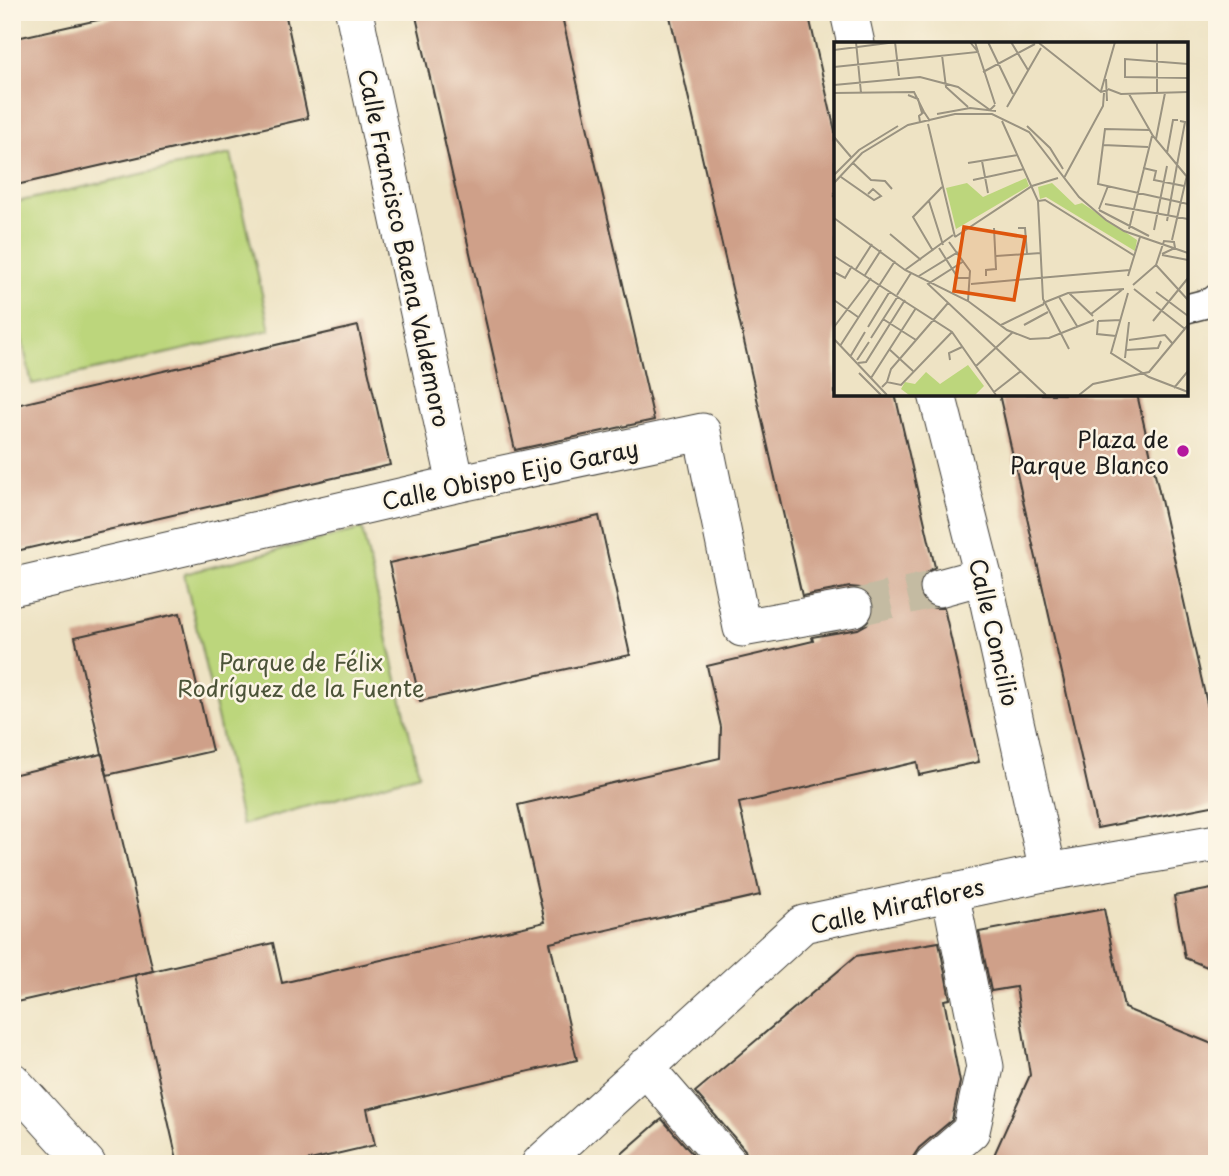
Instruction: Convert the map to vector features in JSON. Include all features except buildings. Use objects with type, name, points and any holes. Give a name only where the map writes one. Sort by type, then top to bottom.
[{"type":"street","name":"Calle Francisco Baena Valdemoro","points":[[354,12],[456,484]]},
{"type":"street","points":[[849,12],[856,42]]},
{"type":"street","points":[[1187,308],[1212,302],[1217,298]]},
{"type":"street","name":"Calle Concilio","points":[[938,396],[983,576],[1048,872]]},
{"type":"street","name":"Calle Obispo Eijo Garay","points":[[12,587],[456,484],[702,432],[742,628],[854,608]]},
{"type":"street","points":[[939,588],[983,576]]},
{"type":"street","name":"Calle Miraflores","points":[[540,1164],[803,924],[1048,872],[1217,843]]},
{"type":"street","points":[[933,1164],[971,1131],[985,1067],[950,892]]},
{"type":"street","points":[[645,1067],[729,1164]]},
{"type":"street","points":[[12,1081],[87,1164]]},
{"type":"green space","points":[[231,154],[270,330],[32,384],[12,295],[12,203]]},
{"type":"green space","name":"Parque de Félix Rodríguez de la Fuente","points":[[362,529],[419,774],[242,825],[184,574]]},
{"type":"tunnel","points":[[854,608],[939,588]]},
{"type":"place","name":"Plaza de Parque Blanco","points":[[1183,451]]}]
